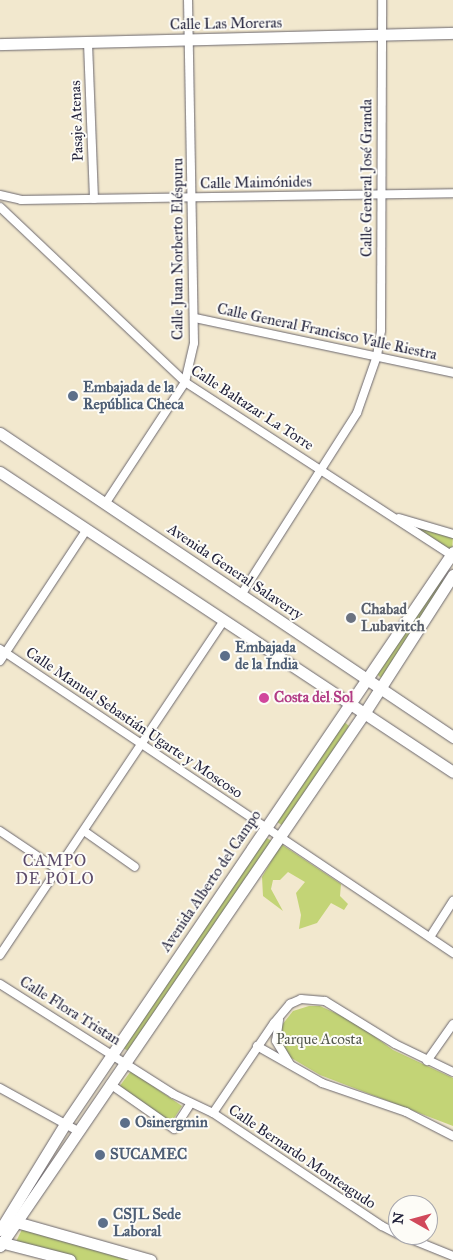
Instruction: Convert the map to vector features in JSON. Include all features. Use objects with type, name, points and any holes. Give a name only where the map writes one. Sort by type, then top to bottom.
[{"type":"main road","name":"Calle Las Moreras","points":[[0,44],[453,33]]},
{"type":"main road","name":"Avenida General Salaverry","points":[[0,433],[453,737]]},
{"type":"main road","points":[[0,472],[453,772]]},
{"type":"main road","name":"Avenida Alberto del Campo","points":[[1,1244],[7,1220],[65,1124],[365,678],[452,554]]},
{"type":"main road","name":"Avenida Alberto del Campo","points":[[0,1230],[78,1131],[365,712],[453,575]]},
{"type":"main road","points":[[7,1220],[150,1260]]},
{"type":"main road","points":[[1,1244],[70,1260]]},
{"type":"street","name":"Calle Juan Norberto Eléspuru","points":[[105,504],[185,382],[194,343],[188,0]]},
{"type":"street","name":"Calle General José Granda","points":[[241,594],[357,413],[377,356],[382,330],[380,194],[382,0]]},
{"type":"street","name":"Pasaje Atenas","points":[[88,43],[94,199]]},
{"type":"street","name":"Calle Maimónides","points":[[0,195],[21,200],[453,194]]},
{"type":"street","name":"Calle Baltazar La Torre","points":[[0,207],[185,382],[452,554]]},
{"type":"street","name":"Calle General Francisco Valle Riestra","points":[[195,318],[453,373]]},
{"type":"street","name":"Calle Baltazar La Torre","points":[[390,515],[453,534]]},
{"type":"street","points":[[0,661],[3,651],[87,529]]},
{"type":"street","points":[[0,955],[224,620]]},
{"type":"street","name":"Calle Manuel Sebastián Ugarte y Moscoso","points":[[3,651],[453,953]]},
{"type":"street","points":[[0,831],[58,870]]},
{"type":"street","points":[[84,831],[135,867]]},
{"type":"street","points":[[430,937],[453,902]]},
{"type":"street","name":"Calle Flora Tristan","points":[[0,984],[126,1061]]},
{"type":"street","points":[[213,1113],[257,1046],[287,1007],[308,998],[325,1001],[427,1060],[453,1072]]},
{"type":"street","points":[[287,1007],[276,1029],[276,1041],[298,1072]]},
{"type":"street","points":[[427,1060],[453,1024]]},
{"type":"street","points":[[257,1046],[298,1072],[414,1116],[453,1136]]},
{"type":"street","name":"Calle Bernardo Monteagudo","points":[[126,1061],[190,1104],[213,1113],[388,1229]]},
{"type":"street","points":[[110,1084],[174,1128],[190,1104]]},
{"type":"street","points":[[0,1088],[78,1131]]},
{"type":"street","name":"Calle Bernardo Monteagudo","points":[[424,1245],[453,1258]]},
{"type":"green space","points":[[399,519],[453,536],[452,553]]},
{"type":"green space","points":[[437,576],[444,581],[382,679],[374,671]]},
{"type":"green space","points":[[342,720],[349,726],[283,826],[273,819]]},
{"type":"green space","points":[[263,836],[274,842],[130,1052],[123,1048]]},
{"type":"green space","points":[[281,844],[341,884],[340,896],[348,904],[344,910],[331,903],[317,923],[299,929],[301,915],[296,893],[305,882],[288,872],[280,880],[273,880],[271,889],[283,911],[263,896],[262,877]]},
{"type":"green space","name":"Parque Acosta","points":[[309,1006],[320,1006],[355,1022],[393,1050],[453,1078],[453,1126],[320,1075],[288,1056],[281,1043],[282,1025],[293,1011]]},
{"type":"green space","points":[[131,1071],[182,1106],[171,1123],[119,1087]]},
{"type":"green space","points":[[24,1225],[150,1260],[70,1260],[14,1246]]},
{"type":"place","name":"Embajada de la República Checa","points":[[73,396]]},
{"type":"place","name":"Chabad Lubavitch","points":[[351,618]]},
{"type":"place","name":"Embajada de la India","points":[[225,656]]},
{"type":"place","name":"Costa del Sol","points":[[264,698]]},
{"type":"place","name":"Osinergmin","points":[[125,1123]]},
{"type":"place","name":"SUCAMEC","points":[[100,1155]]},
{"type":"place","name":"CSJL Sede Laboral","points":[[103,1223]]},
{"type":"district","name":"CAMPO DE POLO","points":[[55,870]]}]
